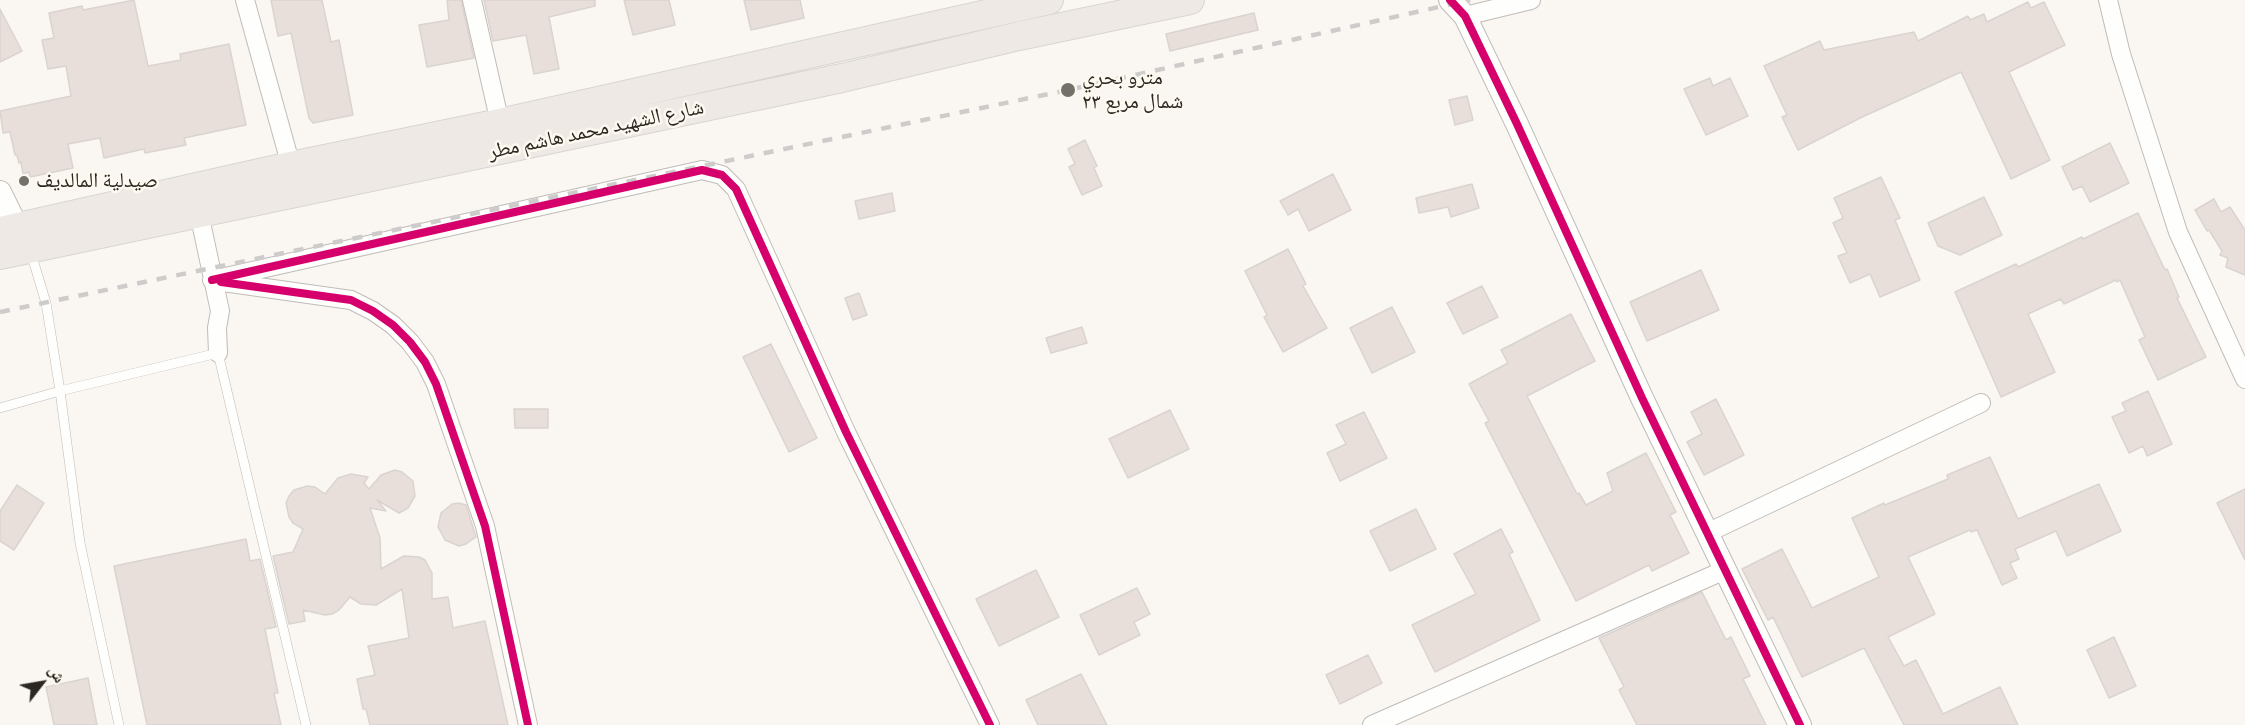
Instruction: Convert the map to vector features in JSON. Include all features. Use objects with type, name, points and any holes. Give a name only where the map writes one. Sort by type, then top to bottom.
[{"type":"main road","name":"شارع الشهيد محمد هاشم مطر","points":[[0,255],[15,236],[842,78],[1019,36],[1190,0]]},
{"type":"main road","name":"شارع الشهيد محمد هاشم مطر","points":[[196,201],[291,166],[500,123],[1043,1]]},
{"type":"street","points":[[245,0],[291,166]]},
{"type":"street","points":[[472,0],[500,123]]},
{"type":"street","points":[[1531,0],[1458,8],[1517,124],[1642,398],[1800,725]]},
{"type":"street","points":[[2108,0],[2121,54],[2178,231],[2245,380]]},
{"type":"street","points":[[212,280],[702,170],[722,175],[736,189],[837,412],[990,725]]},
{"type":"street","points":[[0,192],[15,236]]},
{"type":"street","points":[[196,201],[220,311],[217,328],[218,353]]},
{"type":"street","points":[[212,280],[351,300],[373,311],[411,342],[425,362],[436,384],[485,526],[528,725]]},
{"type":"street","points":[[1707,533],[1981,403]]},
{"type":"street","points":[[1372,725],[1725,570]]},
{"type":"lane","points":[[15,236],[46,303],[80,543],[119,725]]},
{"type":"lane","points":[[0,408],[60,391],[218,353],[306,725]]},
{"type":"building","points":[[134,0],[148,66],[181,60],[180,54],[229,44],[246,125],[184,138],[186,145],[145,153],[144,149],[104,158],[100,138],[68,144],[73,168],[30,177],[29,172],[23,174],[21,162],[19,163],[15,155],[10,132],[3,133],[0,111],[71,96],[66,66],[48,69],[42,40],[54,38],[49,13],[82,6],[83,10]]},
{"type":"building","points":[[271,0],[322,0],[331,42],[339,40],[353,115],[313,123],[309,118],[291,33],[278,36]]},
{"type":"building","points":[[447,0],[461,0],[474,58],[427,67],[419,25],[449,20]]},
{"type":"building","points":[[484,0],[595,0],[595,6],[549,17],[559,69],[534,74],[526,35],[493,41]]},
{"type":"building","points":[[624,0],[669,0],[675,25],[633,35]]},
{"type":"building","points":[[744,0],[800,0],[804,18],[751,30]]},
{"type":"building","points":[[2028,2],[2031,8],[2044,2],[2065,45],[2009,72],[2050,160],[2011,179],[1961,72],[1860,118],[1798,150],[1782,117],[1787,115],[1764,66],[1820,41],[1824,50],[1914,32],[1918,41],[1968,16],[1970,20],[1984,14],[1987,22]]},
{"type":"building","points":[[0,9],[22,51],[0,62]]},
{"type":"building","points":[[1254,13],[1258,30],[1170,51],[1166,34]]},
{"type":"building","points":[[1710,78],[1713,86],[1730,78],[1748,116],[1706,135],[1684,89]]},
{"type":"building","points":[[1467,96],[1473,120],[1455,125],[1449,100]]},
{"type":"building","points":[[1085,140],[1097,166],[1094,168],[1102,186],[1082,195],[1069,167],[1075,164],[1068,149]]},
{"type":"building","points":[[2110,143],[2129,183],[2090,202],[2082,186],[2073,190],[2062,167]]},
{"type":"building","points":[[1333,174],[1351,210],[1309,231],[1298,209],[1288,215],[1280,201]]},
{"type":"building","points":[[1881,177],[1900,218],[1895,220],[1920,280],[1880,297],[1870,274],[1850,283],[1838,256],[1847,253],[1833,223],[1843,218],[1834,198]]},
{"type":"building","points":[[1472,184],[1479,208],[1451,217],[1448,207],[1419,213],[1416,198]]},
{"type":"building","points":[[892,193],[895,211],[859,219],[855,201]]},
{"type":"building","points":[[1984,197],[2002,235],[1960,255],[1938,246],[1928,223]]},
{"type":"building","points":[[2214,199],[2221,212],[2230,207],[2245,230],[2245,275],[2226,267],[2228,258],[2220,255],[2222,251],[2195,210]]},
{"type":"building","points":[[2138,213],[2165,270],[2167,269],[2179,297],[2177,298],[2206,357],[2158,380],[2139,340],[2145,337],[2120,280],[2117,282],[2116,280],[2064,304],[2061,299],[2028,314],[2055,372],[2001,397],[1955,292],[2016,264],[2018,267],[2082,237],[2083,239]]},
{"type":"building","points":[[1288,249],[1306,284],[1303,286],[1327,328],[1283,352],[1264,317],[1267,315],[1245,271]]},
{"type":"building","points":[[1701,270],[1719,310],[1647,341],[1630,302]]},
{"type":"building","points":[[1482,286],[1498,317],[1463,334],[1447,303]]},
{"type":"building","points":[[859,293],[867,315],[853,320],[845,298]]},
{"type":"building","points":[[1392,307],[1415,352],[1372,373],[1350,328]]},
{"type":"building","points":[[1571,314],[1595,361],[1527,396],[1577,494],[1579,493],[1586,505],[1613,491],[1607,473],[1646,453],[1676,512],[1670,515],[1689,553],[1652,571],[1649,565],[1576,601],[1485,423],[1489,421],[1469,384],[1508,363],[1501,350]]},
{"type":"building","points":[[1082,327],[1087,343],[1051,353],[1046,338]]},
{"type":"building","points":[[771,344],[817,438],[789,452],[743,357]]},
{"type":"building","points":[[2148,391],[2172,444],[2147,456],[2143,446],[2129,453],[2112,417],[2126,411],[2122,403]]},
{"type":"building","points":[[1716,399],[1744,455],[1704,475],[1687,442],[1702,434],[1691,412]]},
{"type":"building","points":[[514,409],[548,409],[548,428],[515,428]]},
{"type":"building","points":[[1170,410],[1189,449],[1128,478],[1109,439]]},
{"type":"building","points":[[1364,412],[1387,458],[1340,481],[1327,453],[1346,444],[1336,425]]},
{"type":"building","points":[[1990,457],[2018,519],[2099,484],[2121,531],[2067,556],[2056,531],[2015,549],[2019,559],[2010,563],[2017,578],[2002,585],[1977,530],[1971,532],[1970,530],[1908,557],[1935,614],[1888,637],[1904,666],[1916,660],[1943,714],[2000,687],[2018,725],[1904,725],[1864,648],[1802,677],[1773,617],[1768,620],[1742,569],[1782,549],[1812,608],[1879,577],[1852,518],[1884,503],[1885,505],[1948,479],[1947,475]]},
{"type":"building","points":[[395,470],[402,472],[413,481],[415,496],[408,508],[399,513],[377,500],[386,511],[370,508],[380,538],[381,569],[404,556],[419,557],[425,560],[432,573],[432,599],[448,597],[453,628],[485,621],[508,725],[370,725],[366,709],[363,709],[357,679],[375,675],[368,646],[409,638],[402,589],[376,605],[361,604],[350,597],[339,610],[332,614],[325,615],[303,610],[305,621],[289,624],[273,556],[293,552],[303,529],[293,523],[289,517],[286,503],[289,496],[294,490],[307,486],[315,487],[325,494],[338,478],[351,474],[368,477],[364,483],[369,489],[381,475]]},
{"type":"building","points":[[17,485],[44,503],[14,550],[0,541],[0,511]]},
{"type":"building","points":[[2245,489],[2245,560],[2217,503]]},
{"type":"building","points":[[452,504],[466,505],[476,537],[459,546],[445,540],[438,527],[441,513]]},
{"type":"building","points":[[1416,509],[1436,549],[1390,571],[1370,531]]},
{"type":"building","points":[[1501,529],[1513,552],[1509,554],[1540,620],[1435,672],[1412,625],[1476,594],[1454,554]]},
{"type":"building","points":[[246,539],[250,561],[260,559],[276,627],[265,629],[278,693],[274,693],[281,725],[147,725],[114,566]]},
{"type":"building","points":[[1036,570],[1059,617],[999,646],[976,599]]},
{"type":"building","points":[[1137,588],[1150,614],[1134,622],[1140,635],[1099,655],[1080,615]]},
{"type":"building","points":[[1702,592],[1726,640],[1731,637],[1750,676],[1743,679],[1766,725],[1637,725],[1619,690],[1624,687],[1599,638]]},
{"type":"building","points":[[2114,637],[2136,686],[2109,698],[2087,650]]},
{"type":"building","points":[[1368,655],[1382,683],[1340,704],[1326,675]]},
{"type":"building","points":[[1081,674],[1107,725],[1038,725],[1026,700]]},
{"type":"building","points":[[88,678],[97,725],[54,725],[46,687]]},
{"type":"railway","points":[[0,312],[1068,90],[1470,0]]},
{"type":"cycle path","points":[[1450,0],[1465,16],[1642,398],[1800,725]]},
{"type":"cycle path","points":[[212,280],[702,170],[722,175],[736,189],[846,432],[990,725]]},
{"type":"cycle path","points":[[221,282],[351,300],[373,311],[393,325],[425,362],[436,384],[485,526],[528,725]]},
{"type":"place","name":"مترو بحري شمال مربع ٢٣","points":[[1068,90]]},
{"type":"place","name":"صيدلية المالديف","points":[[24,181]]}]
